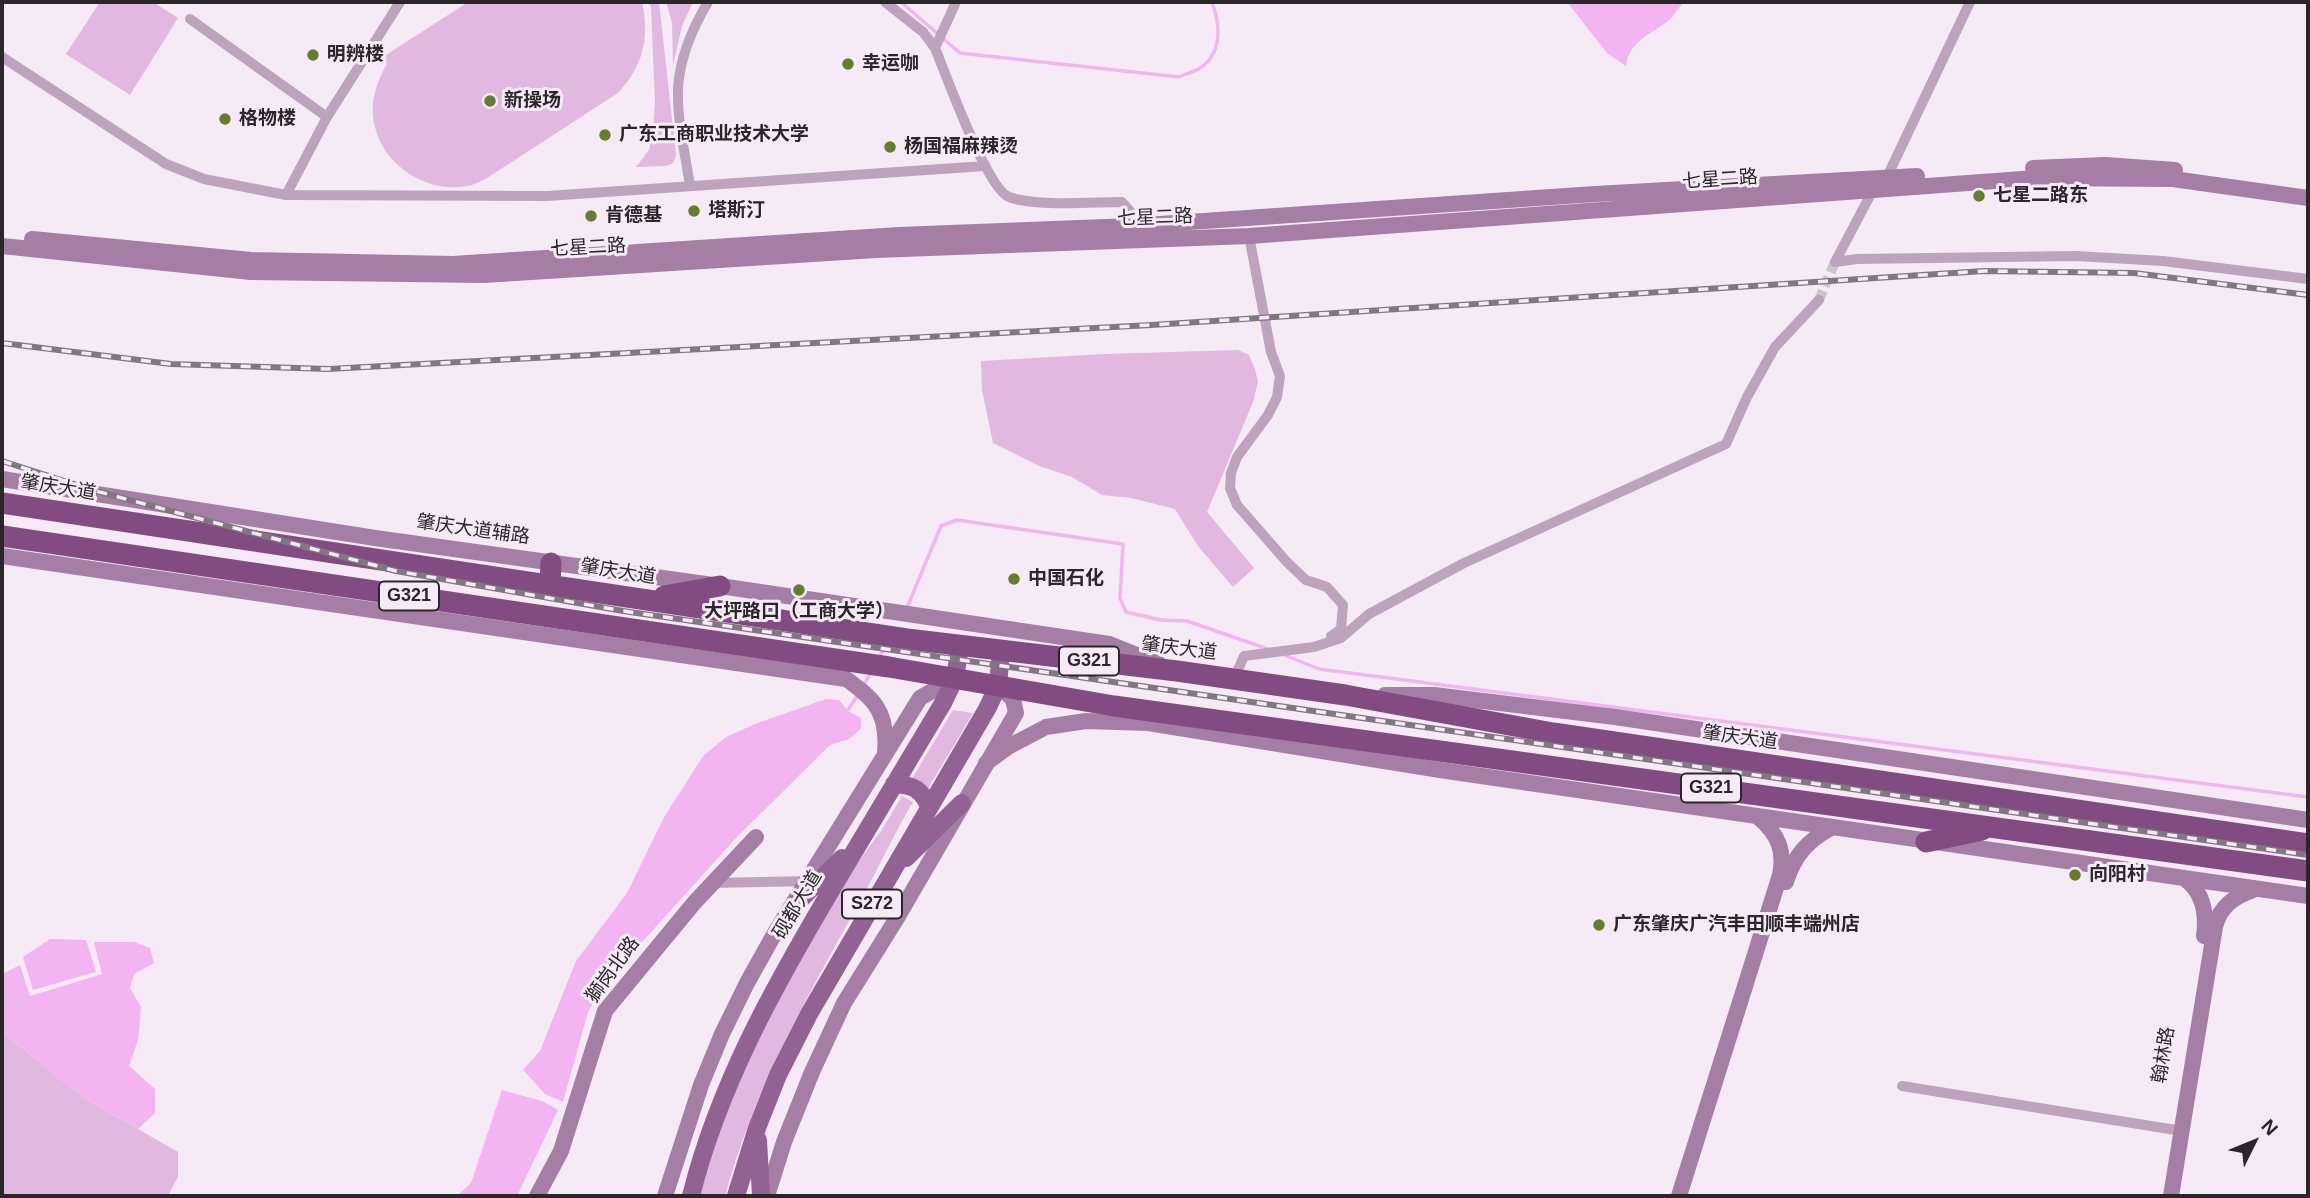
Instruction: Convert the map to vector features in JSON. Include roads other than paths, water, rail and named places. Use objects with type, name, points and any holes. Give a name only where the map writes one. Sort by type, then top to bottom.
[{"type":"highway","name":"肇庆大道","points":[[2,503],[907,639],[1177,671],[1345,695],[1553,733],[2308,844]]},
{"type":"highway","name":"G321","points":[[2,536],[815,656],[851,670],[888,667],[1114,706],[2308,871]]},
{"type":"highway","points":[[550,585],[551,563]]},
{"type":"highway","points":[[646,600],[720,586]]},
{"type":"highway","points":[[1926,842],[1996,827]]},
{"type":"main road","name":"砚都大道","points":[[691,1196],[713,1125],[742,1050],[785,968],[943,703],[955,678],[960,646]]},
{"type":"main road","name":"S272","points":[[736,1196],[757,1128],[778,1075],[808,1014],[983,717],[998,686],[1001,652]]},
{"type":"main road","points":[[894,784],[915,788],[922,793],[929,806]]},
{"type":"main road","points":[[891,872],[962,803]]},
{"type":"main road","points":[[793,907],[862,838]]},
{"type":"main road","points":[[757,1128],[761,1196]]},
{"type":"street","points":[[286,195],[327,117],[400,2]]},
{"type":"street","points":[[690,185],[676,88],[689,36],[708,2]]},
{"type":"street","points":[[885,2],[923,32],[935,48],[985,166],[1006,197],[1054,202],[1122,202],[1130,211],[1131,226]]},
{"type":"street","points":[[935,48],[956,2]]},
{"type":"street","points":[[1887,177],[1970,2]]},
{"type":"street","points":[[190,19],[327,117]]},
{"type":"street","points":[[2,57],[166,164],[204,179],[286,195],[547,196],[985,166]]},
{"type":"street","name":"七星二路","points":[[2,246],[251,272],[484,275],[1131,226],[2105,165],[2168,169],[2308,187]]},
{"type":"street","name":"七星二路","points":[[2,235],[251,260],[453,264],[876,244],[1249,236],[2036,178],[2173,179],[2308,198]]},
{"type":"street","points":[[1873,190],[1835,262],[1857,259],[2076,256],[2163,261],[2308,279]]},
{"type":"street","points":[[1249,236],[1271,352],[1280,376],[1277,397],[1268,415],[1237,457],[1231,473],[1230,488],[1237,506],[1286,561],[1306,580],[1327,587],[1343,605],[1341,629],[1314,647]]},
{"type":"street","points":[[1234,679],[1244,656],[1314,647],[1341,638],[1369,614],[1464,563],[1726,443],[1774,347],[1819,300]]},
{"type":"street","name":"肇庆大道辅路","points":[[2,479],[551,563],[1109,644],[1177,671]]},
{"type":"street","points":[[2,556],[762,665],[851,670],[882,715],[885,726],[884,759]]},
{"type":"street","points":[[762,665],[815,656]]},
{"type":"street","points":[[665,1196],[690,1115],[722,1034],[776,931],[920,698],[955,678]]},
{"type":"street","points":[[767,1196],[807,1083],[845,1003],[1016,713],[1013,699],[998,686]]},
{"type":"street","points":[[1345,695],[1434,695],[1615,718],[2308,820]]},
{"type":"street","points":[[1114,706],[1149,723],[1191,717]]},
{"type":"street","points":[[986,763],[1023,738],[1046,727],[1086,721],[1149,723],[1440,770],[2308,896]]},
{"type":"street","points":[[1679,1196],[1780,876],[1783,859],[1778,839],[1758,817]]},
{"type":"street","points":[[1691,1196],[1788,874],[1807,843],[1831,828]]},
{"type":"street","name":"獅岗北路","points":[[537,1196],[561,1151],[605,1011],[712,883],[756,837]]},
{"type":"street","points":[[2185,879],[2201,898],[2211,924],[2227,903],[2256,889]]},
{"type":"street","points":[[712,883],[809,881]]},
{"type":"street","name":"翰林路","points":[[2171,1196],[2178,1130],[2211,924]]},
{"type":"street","points":[[1902,1086],[2178,1130]]},
{"type":"street","name":"翰林路","points":[[2163,1196],[2178,1130]]},
{"type":"waterway","points":[[901,2],[960,53],[1179,77],[1200,68],[1213,54],[1218,29],[1212,2]]},
{"type":"waterway","points":[[906,610],[941,526],[957,520],[1123,544],[1120,598],[1126,612],[1161,620],[1187,621],[1268,649]]},
{"type":"waterway","points":[[878,659],[887,644]]},
{"type":"waterway","points":[[1282,654],[1319,669],[2308,797]]},
{"type":"waterway","points":[[863,686],[871,672]]},
{"type":"waterway","points":[[846,713],[859,693]]},
{"type":"tunnel","points":[[1819,300],[1835,262]]},
{"type":"railway","points":[[2,343],[171,364],[328,369],[1151,325],[1984,271],[2134,273],[2308,295]]},
{"type":"railway","points":[[2,461],[96,491],[396,571],[623,611],[2308,855]]},
{"type":"place","name":"明辨楼","points":[[313,55]]},
{"type":"place","name":"幸运咖","points":[[848,64]]},
{"type":"place","name":"新操场","points":[[490,101]]},
{"type":"place","name":"格物楼","points":[[225,119]]},
{"type":"place","name":"广东工商职业技术大学","points":[[605,135]]},
{"type":"place","name":"杨国福麻辣烫","points":[[890,147]]},
{"type":"place","name":"七星二路东","points":[[1979,196]]},
{"type":"place","name":"塔斯汀","points":[[694,211]]},
{"type":"place","name":"肯德基","points":[[591,216]]},
{"type":"place","name":"中国石化","points":[[1014,579]]},
{"type":"place","name":"大坪路口（工商大学）","points":[[799,590]]},
{"type":"place","name":"向阳村","points":[[2075,875]]},
{"type":"place","name":"广东肇庆广汽丰田顺丰端州店","points":[[1599,925]]}]
